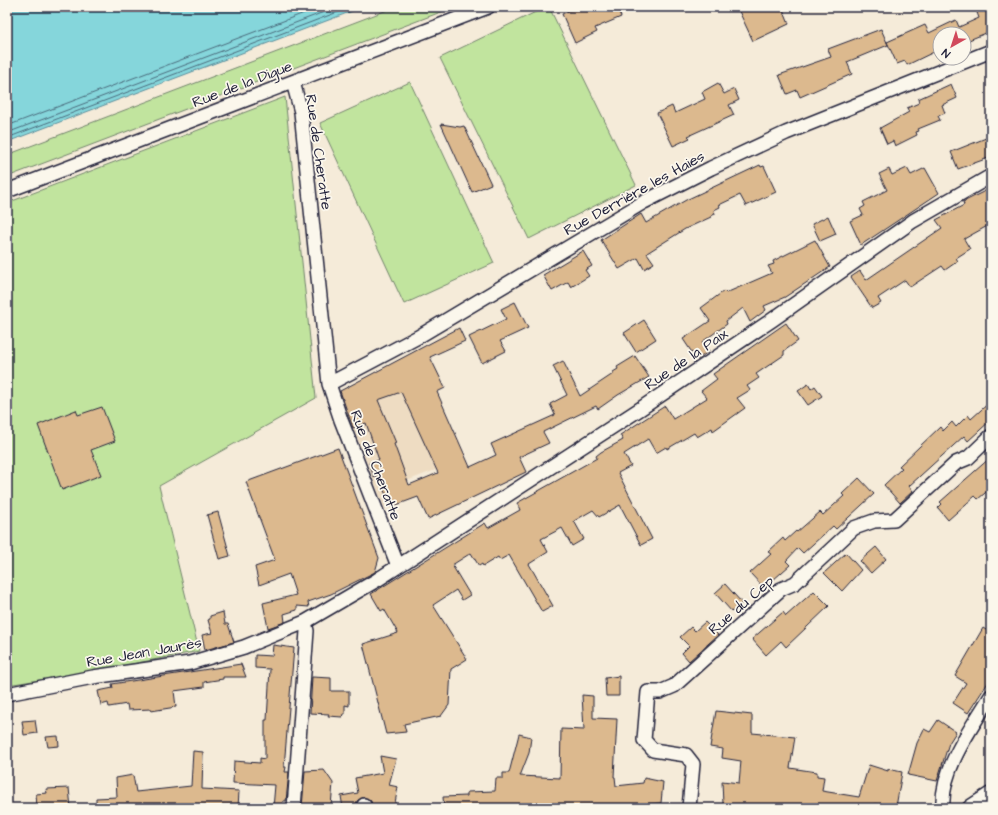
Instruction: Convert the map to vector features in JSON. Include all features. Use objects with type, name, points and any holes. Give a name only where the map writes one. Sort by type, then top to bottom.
[{"type":"main road","points":[[971,808],[991,795]]},
{"type":"street","name":"Rue de la Digue","points":[[7,191],[488,7]]},
{"type":"street","name":"Rue Derrière les Haies","points":[[329,384],[418,337],[644,202],[691,178],[786,133],[991,51]]},
{"type":"street","name":"Rue de Cheratte","points":[[293,82],[301,112],[329,384],[341,420],[398,566]]},
{"type":"street","name":"Rue de la Paix","points":[[398,566],[640,409],[772,320],[913,220],[991,176]]},
{"type":"street","name":"Rue du Cep","points":[[689,808],[693,764],[686,755],[653,750],[644,740],[648,692],[660,692],[674,686],[781,589],[795,583],[854,528],[874,521],[894,520],[956,463],[968,458],[991,436]]},
{"type":"street","points":[[294,808],[307,632],[305,622],[398,566]]},
{"type":"street","name":"Rue Jean Jaurès","points":[[7,694],[93,677],[190,663],[244,646],[305,622]]},
{"type":"street","points":[[943,808],[945,786],[959,749],[991,696]]},
{"type":"shaded area","points":[[403,358],[416,385],[438,469],[396,485],[403,503],[385,509],[339,392]]},
{"type":"green space","points":[[395,7],[454,7],[7,177],[7,155]]},
{"type":"green space","points":[[546,7],[549,7],[636,185],[529,239],[440,58]]},
{"type":"green space","points":[[410,82],[494,263],[404,304],[320,123]]},
{"type":"green space","points":[[285,97],[316,398],[159,486],[199,651],[91,672],[7,685],[7,203]]},
{"type":"water","points":[[7,7],[363,7],[7,142]]},
{"type":"building","points":[[577,7],[617,7],[621,17],[595,28],[597,32],[575,43],[562,14]]},
{"type":"building","points":[[737,7],[782,7],[789,24],[753,41]]},
{"type":"building","points":[[975,7],[991,7],[991,31],[972,39],[972,26],[961,26],[979,18]]},
{"type":"building","points":[[956,20],[959,26],[944,26]]},
{"type":"building","points":[[925,25],[929,33],[932,32],[932,53],[907,65],[905,61],[897,64],[887,42]]},
{"type":"building","points":[[881,29],[888,45],[847,62],[852,74],[800,97],[797,90],[787,94],[779,75],[831,57],[828,49]]},
{"type":"building","points":[[718,83],[724,94],[734,89],[739,100],[729,105],[734,115],[688,136],[690,138],[673,146],[657,113],[672,106],[675,113],[705,99],[702,92]]},
{"type":"building","points":[[951,84],[957,98],[942,105],[945,113],[938,116],[940,120],[918,129],[919,131],[916,132],[917,135],[895,146],[893,141],[887,144],[880,128],[909,112],[907,108],[919,103],[918,99]]},
{"type":"building","points":[[441,124],[460,127],[464,126],[491,184],[472,192]]},
{"type":"building","points":[[991,136],[991,157],[958,169],[951,152]]},
{"type":"building","points":[[760,165],[761,167],[764,166],[776,192],[746,206],[740,195],[719,205],[720,207],[714,210],[715,214],[711,217],[685,229],[647,253],[654,263],[644,269],[638,258],[619,269],[601,240],[641,214],[646,223],[686,200]]},
{"type":"building","points":[[907,168],[911,175],[925,168],[939,193],[861,245],[850,221],[863,215],[860,209],[865,206],[863,202],[887,190],[879,174],[889,169],[892,175]]},
{"type":"building","points":[[991,188],[991,224],[964,239],[970,249],[956,258],[958,261],[945,270],[942,266],[910,287],[905,280],[878,298],[881,303],[872,308],[851,277],[860,271],[866,280],[942,228],[936,220],[964,205],[963,202]]},
{"type":"building","points":[[828,216],[836,234],[820,241],[812,224]]},
{"type":"building","points":[[815,240],[830,267],[785,297],[764,306],[766,310],[750,322],[743,308],[726,321],[727,324],[702,342],[709,351],[697,360],[683,339],[710,321],[701,308],[724,291],[726,293],[772,273],[768,266],[774,264],[773,261]]},
{"type":"building","points":[[583,251],[592,266],[585,270],[589,276],[571,287],[568,282],[552,291],[543,275]]},
{"type":"building","points":[[515,302],[528,328],[500,341],[506,351],[482,363],[469,337],[506,319],[501,309]]},
{"type":"building","points":[[644,320],[656,339],[636,352],[624,333]]},
{"type":"building","points":[[786,323],[798,341],[784,351],[784,355],[756,374],[759,378],[747,386],[750,390],[737,398],[745,408],[713,431],[712,428],[697,437],[694,433],[667,449],[666,447],[656,453],[648,439],[624,454],[631,466],[618,473],[652,539],[641,545],[620,505],[599,517],[593,510],[574,521],[584,539],[572,546],[562,528],[541,539],[548,552],[529,564],[553,606],[542,612],[509,555],[500,560],[498,557],[483,566],[482,564],[479,566],[471,553],[452,565],[470,595],[462,600],[456,590],[433,605],[467,659],[451,669],[449,705],[441,716],[404,724],[406,732],[386,734],[363,644],[398,633],[384,609],[381,611],[371,594],[485,523],[488,528],[520,510],[517,503],[597,458],[596,456],[601,452],[623,440],[620,435],[665,406],[673,419],[707,398],[701,391],[717,379],[713,374]]},
{"type":"building","points":[[459,328],[465,341],[430,357],[445,388],[437,392],[470,467],[496,455],[491,444],[555,415],[550,404],[567,395],[553,366],[563,361],[580,396],[613,374],[613,372],[618,369],[617,367],[635,356],[649,377],[618,395],[598,409],[596,406],[543,432],[549,443],[519,457],[526,472],[428,519],[418,497],[391,507],[378,476],[374,477],[369,463],[379,460],[366,423],[353,428],[340,391]],"holes":[[[401,392],[438,473],[409,485],[394,444],[396,443],[378,400]]]},
{"type":"building","points":[[808,384],[811,389],[815,386],[822,396],[808,405],[798,391]]},
{"type":"building","points":[[991,401],[991,420],[968,441],[964,436],[909,486],[913,491],[900,503],[884,485],[902,468],[899,466],[940,427],[943,431],[952,422],[956,427],[968,415],[971,419]]},
{"type":"building","points":[[102,407],[115,441],[91,450],[101,475],[62,490],[38,425],[76,410],[78,415]]},
{"type":"building","points":[[338,448],[379,558],[375,572],[331,594],[308,602],[309,607],[297,606],[297,610],[284,614],[285,622],[268,628],[263,603],[296,595],[289,574],[259,585],[255,567],[275,560],[246,482]]},
{"type":"building","points":[[991,457],[991,488],[978,499],[975,496],[948,520],[938,508],[942,504],[940,502]]},
{"type":"building","points":[[859,478],[874,494],[836,529],[833,526],[803,553],[798,548],[786,561],[790,565],[764,588],[750,573],[771,554],[768,552],[783,538],[785,541],[820,512],[823,515],[844,496],[842,494]]},
{"type":"building","points":[[218,512],[230,556],[219,559],[207,515]]},
{"type":"building","points":[[876,547],[886,559],[871,573],[860,561]]},
{"type":"building","points":[[846,553],[861,570],[842,591],[824,573]]},
{"type":"building","points":[[725,584],[742,603],[732,612],[715,593]]},
{"type":"building","points":[[814,591],[829,606],[786,647],[781,641],[766,655],[752,639],[783,612],[786,616]]},
{"type":"building","points":[[223,612],[225,624],[228,624],[234,642],[205,650],[202,635],[212,633],[208,620],[210,619],[210,616]]},
{"type":"building","points":[[705,622],[718,635],[689,661],[682,653],[689,646],[680,637],[691,627],[695,631]]},
{"type":"building","points":[[983,628],[991,633],[991,678],[968,713],[953,703],[966,683],[955,676]]},
{"type":"building","points":[[273,645],[294,648],[284,767],[286,767],[285,772],[289,772],[286,801],[283,801],[280,808],[273,808],[275,785],[233,783],[234,761],[260,763],[260,758],[265,759],[265,720],[267,720],[270,669],[255,668],[255,655],[272,656]]},
{"type":"building","points":[[241,664],[246,677],[223,677],[223,679],[204,682],[204,687],[174,691],[176,707],[151,711],[151,709],[128,710],[127,704],[109,707],[108,703],[101,705],[98,691],[113,688],[112,684]]},
{"type":"building","points":[[619,676],[619,696],[606,696],[605,678]]},
{"type":"building","points":[[312,677],[331,678],[331,691],[349,691],[349,706],[345,705],[345,714],[343,714],[342,717],[328,716],[329,714],[310,713]]},
{"type":"building","points":[[582,695],[593,696],[593,718],[617,719],[614,777],[616,786],[643,783],[644,778],[663,782],[661,803],[606,808],[444,808],[443,797],[467,796],[467,792],[495,791],[496,778],[503,778],[503,773],[509,773],[519,734],[531,737],[529,753],[520,776],[560,778],[561,729],[584,730]]},
{"type":"building","points":[[716,711],[752,715],[752,733],[795,737],[790,768],[817,772],[817,776],[824,777],[822,791],[859,797],[869,765],[888,771],[888,769],[902,772],[896,807],[874,804],[873,808],[749,808],[723,804],[722,781],[739,783],[741,761],[722,758],[723,749],[710,747]]},
{"type":"building","points":[[35,720],[37,733],[24,735],[22,721]]},
{"type":"building","points":[[938,720],[956,732],[949,743],[937,781],[908,775],[917,743],[924,729],[930,732]]},
{"type":"building","points":[[58,736],[59,746],[48,747],[46,737]]},
{"type":"building","points":[[193,751],[203,752],[202,789],[239,791],[238,808],[96,808],[96,798],[117,797],[116,778],[133,775],[136,792],[191,786]]},
{"type":"building","points":[[380,756],[396,759],[389,785],[398,787],[394,808],[372,808],[371,801],[364,797],[357,801],[356,808],[343,808],[341,796],[358,793],[355,778],[383,773]]},
{"type":"building","points":[[324,770],[333,783],[331,806],[302,808],[305,771]]},
{"type":"building","points":[[69,788],[71,808],[37,808],[36,794],[47,793],[46,789]]}]
